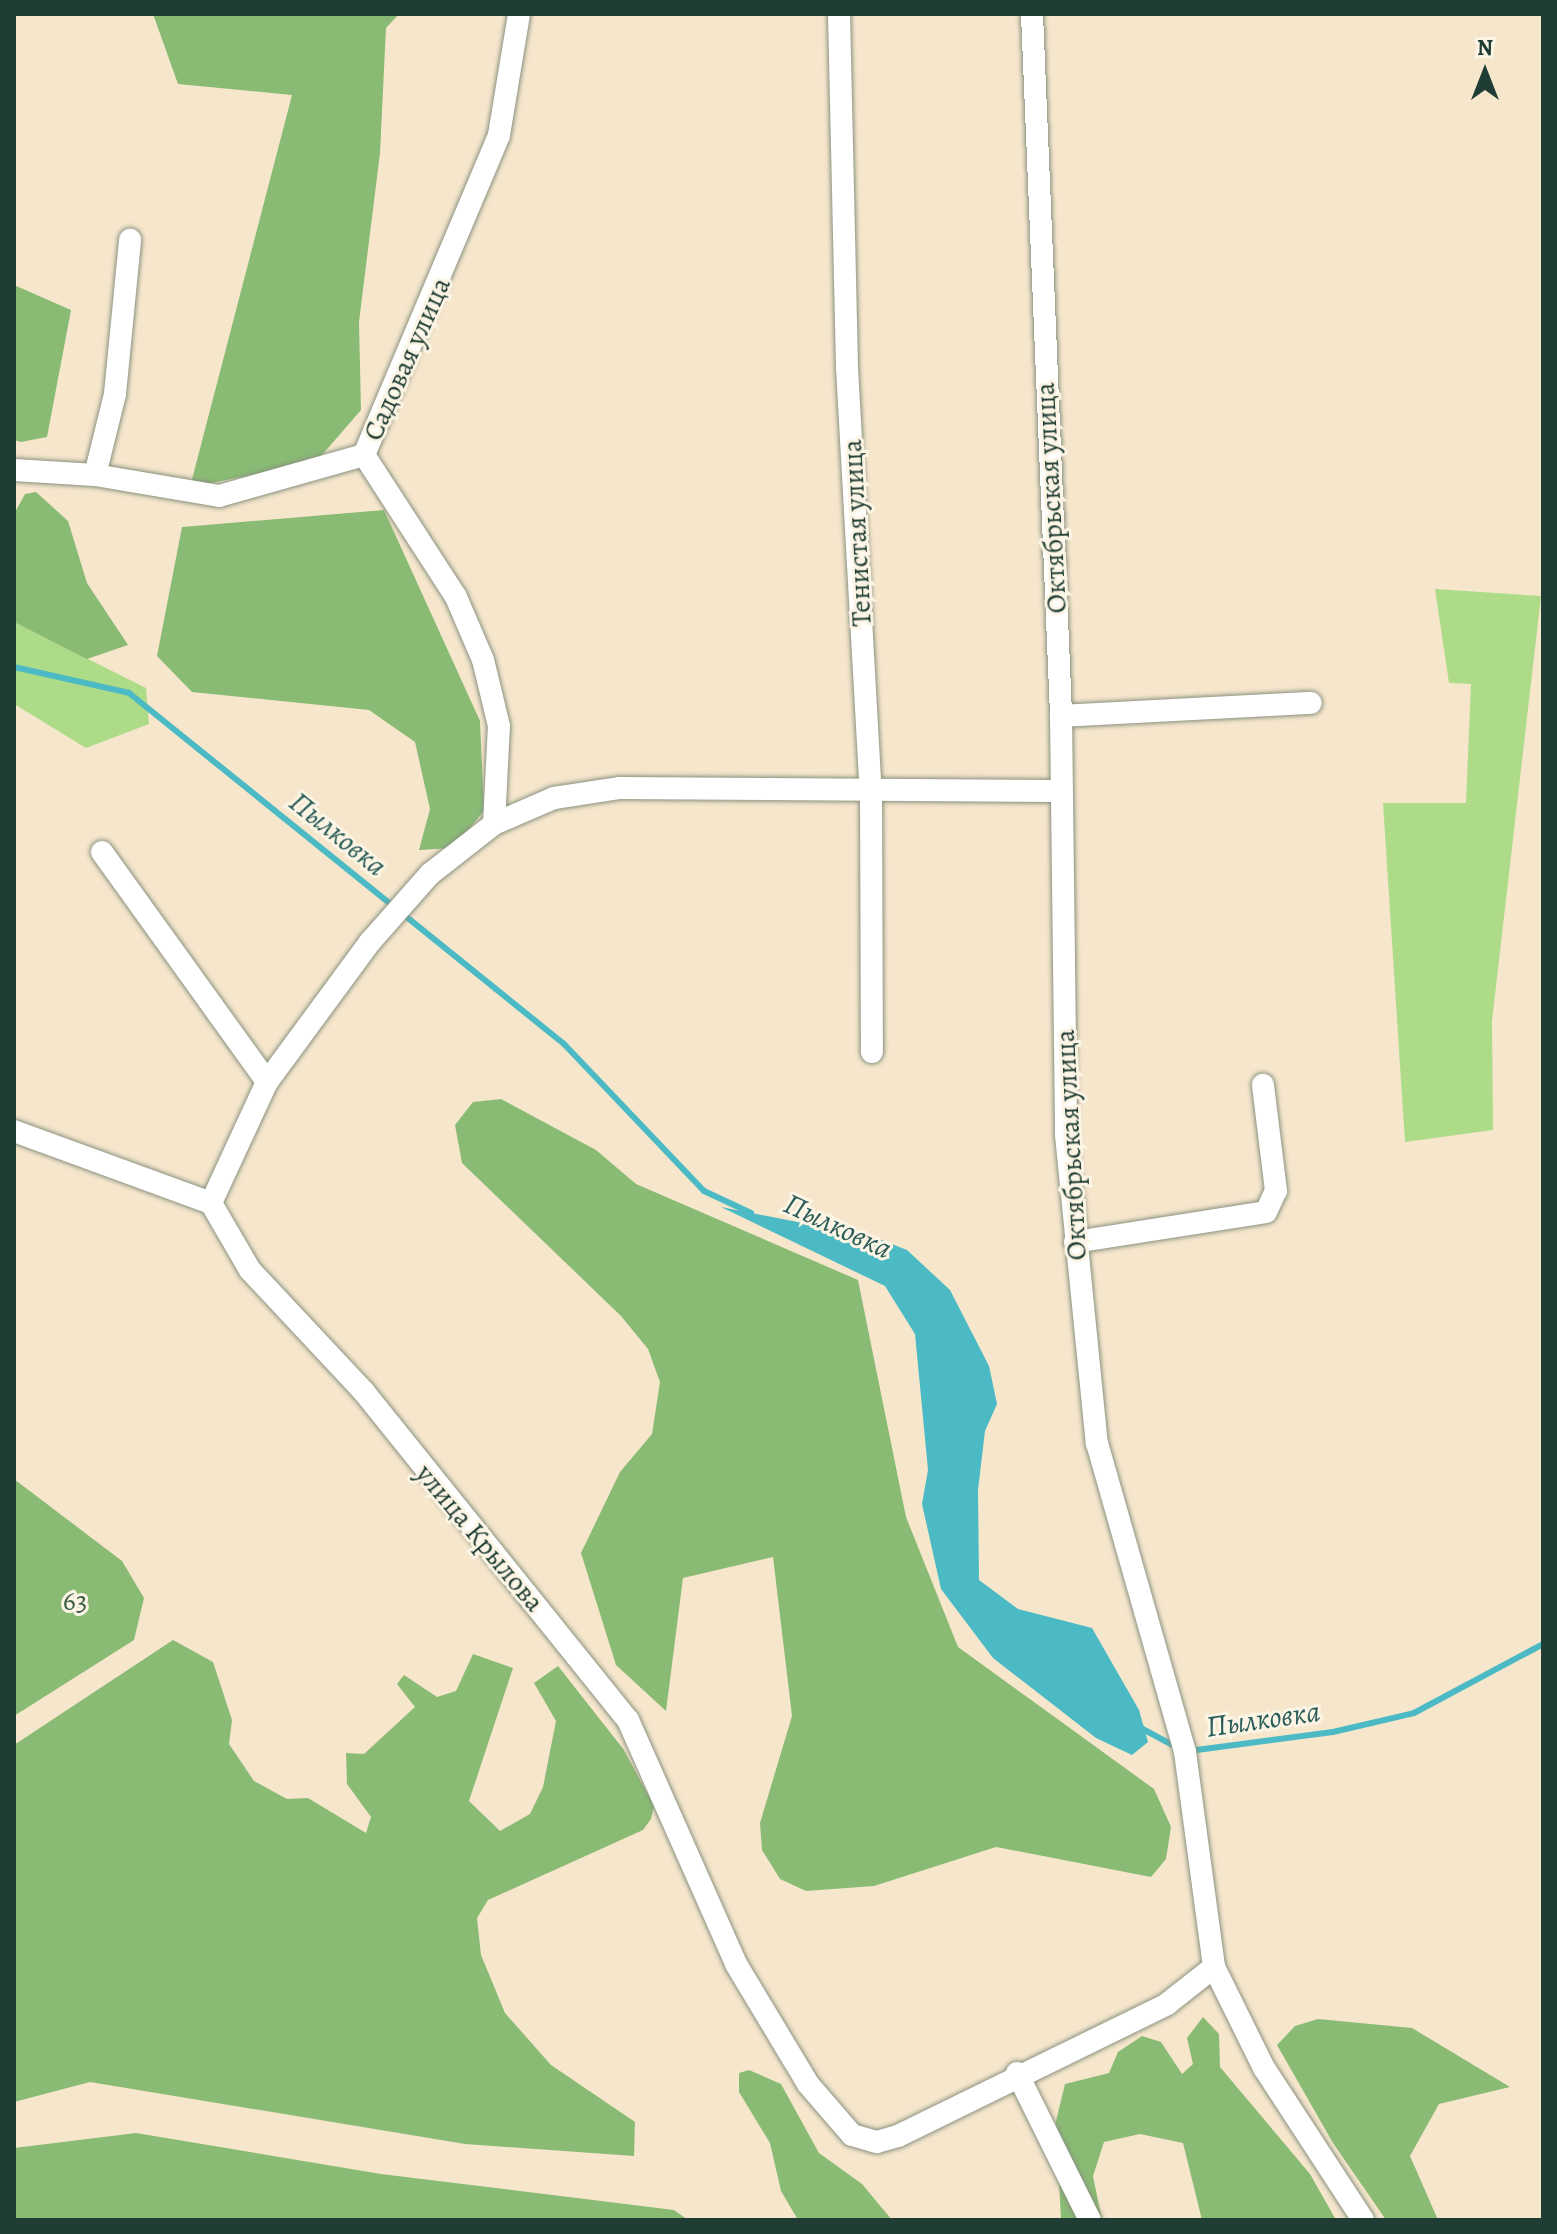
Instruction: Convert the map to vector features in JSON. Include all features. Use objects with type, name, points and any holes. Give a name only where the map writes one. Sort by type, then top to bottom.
[{"type":"street","name":"Садовая улица","points":[[494,824],[499,726],[483,660],[456,597],[364,455],[440,291],[499,135],[519,14]]},
{"type":"street","name":"Тенистая улица","points":[[839,14],[847,368],[871,791],[872,1052]]},
{"type":"street","name":"Октябрьская улица","points":[[1032,14],[1061,716],[1075,1242],[1097,1443],[1185,1752],[1214,1967],[1264,2068],[1363,2220]]},
{"type":"street","points":[[95,475],[115,394],[130,240]]},
{"type":"street","points":[[14,470],[95,475],[219,496],[364,455]]},
{"type":"street","points":[[1061,716],[1311,703]]},
{"type":"street","points":[[14,1131],[211,1203],[267,1082],[430,874],[494,824],[554,798],[620,788],[1061,791]]},
{"type":"street","points":[[102,852],[267,1082]]},
{"type":"street","points":[[1075,1242],[1266,1212],[1276,1191],[1263,1085]]},
{"type":"street","name":"улица Крылова","points":[[211,1203],[250,1270],[364,1392],[628,1720],[647,1753],[678,1846],[808,2084],[852,2135],[877,2142],[1167,2004],[1214,1967]]},
{"type":"street","points":[[1017,2073],[1090,2220]]},
{"type":"green space","points":[[153,14],[399,14],[386,28],[380,153],[359,322],[361,410],[315,463],[190,487],[292,95],[178,84]]},
{"type":"green space","points":[[14,285],[71,310],[47,437],[21,442],[14,440]]},
{"type":"green space","points":[[36,492],[68,521],[87,583],[128,645],[87,659],[14,622],[14,514],[25,494]]},
{"type":"green space","points":[[384,510],[480,721],[484,811],[453,848],[419,850],[430,809],[415,742],[369,710],[192,692],[157,656],[182,527]]},
{"type":"green space","points":[[1435,589],[1541,596],[1492,1021],[1493,1130],[1405,1142],[1383,803],[1466,803],[1471,684],[1449,683]]},
{"type":"green space","points":[[14,622],[146,688],[149,724],[86,748],[14,704]]},
{"type":"green space","points":[[501,1099],[596,1150],[636,1184],[858,1280],[906,1517],[958,1647],[1154,1789],[1171,1827],[1166,1859],[1151,1877],[996,1847],[874,1886],[806,1891],[780,1879],[762,1850],[760,1823],[792,1716],[773,1557],[683,1578],[666,1711],[616,1665],[581,1553],[620,1472],[652,1434],[660,1382],[648,1349],[621,1316],[462,1163],[455,1125],[473,1102]]},
{"type":"green space","name":"63","points":[[14,1479],[122,1561],[144,1598],[134,1640],[14,1716]]},
{"type":"green space","points":[[173,1640],[213,1662],[232,1720],[229,1744],[254,1781],[287,1799],[308,1798],[366,1833],[371,1817],[347,1784],[346,1753],[364,1754],[415,1707],[397,1684],[404,1675],[437,1697],[456,1691],[473,1654],[513,1668],[469,1801],[500,1831],[530,1814],[543,1787],[556,1721],[534,1683],[558,1666],[624,1750],[654,1806],[651,1819],[643,1830],[488,1900],[477,1918],[481,1955],[505,2013],[551,2065],[635,2122],[634,2156],[465,2144],[90,2082],[14,2102],[14,1745]]},
{"type":"green space","points":[[1203,2017],[1219,2034],[1220,2067],[1310,2174],[1336,2220],[1202,2220],[1183,2143],[1140,2134],[1104,2142],[1093,2176],[1102,2220],[1061,2220],[1056,2121],[1065,2084],[1109,2073],[1118,2052],[1142,2036],[1161,2042],[1182,2074],[1193,2064],[1187,2038]]},
{"type":"green space","points":[[1318,2019],[1412,2028],[1510,2087],[1439,2104],[1410,2156],[1438,2220],[1386,2220],[1333,2143],[1277,2045],[1295,2026]]},
{"type":"green space","points":[[749,2070],[781,2084],[819,2153],[862,2184],[892,2220],[798,2220],[781,2191],[770,2143],[739,2092],[739,2073]]},
{"type":"green space","points":[[136,2133],[381,2174],[674,2210],[688,2220],[14,2220],[14,2148]]},
{"type":"water","points":[[721,1207],[874,1237],[907,1250],[950,1290],[989,1366],[997,1404],[985,1431],[978,1490],[979,1580],[1018,1609],[1092,1628],[1139,1710],[1148,1742],[1132,1755],[1096,1738],[993,1658],[941,1589],[922,1504],[928,1470],[915,1334],[885,1286]]},
{"type":"waterway","name":"Пылковка","points":[[14,667],[129,693],[564,1044],[704,1191],[751,1213]]},
{"type":"waterway","name":"Пылковка","points":[[1189,1751],[1333,1732],[1414,1713],[1543,1644]]},
{"type":"waterway","name":"Пылковка","points":[[1139,1727],[1178,1748]]}]
